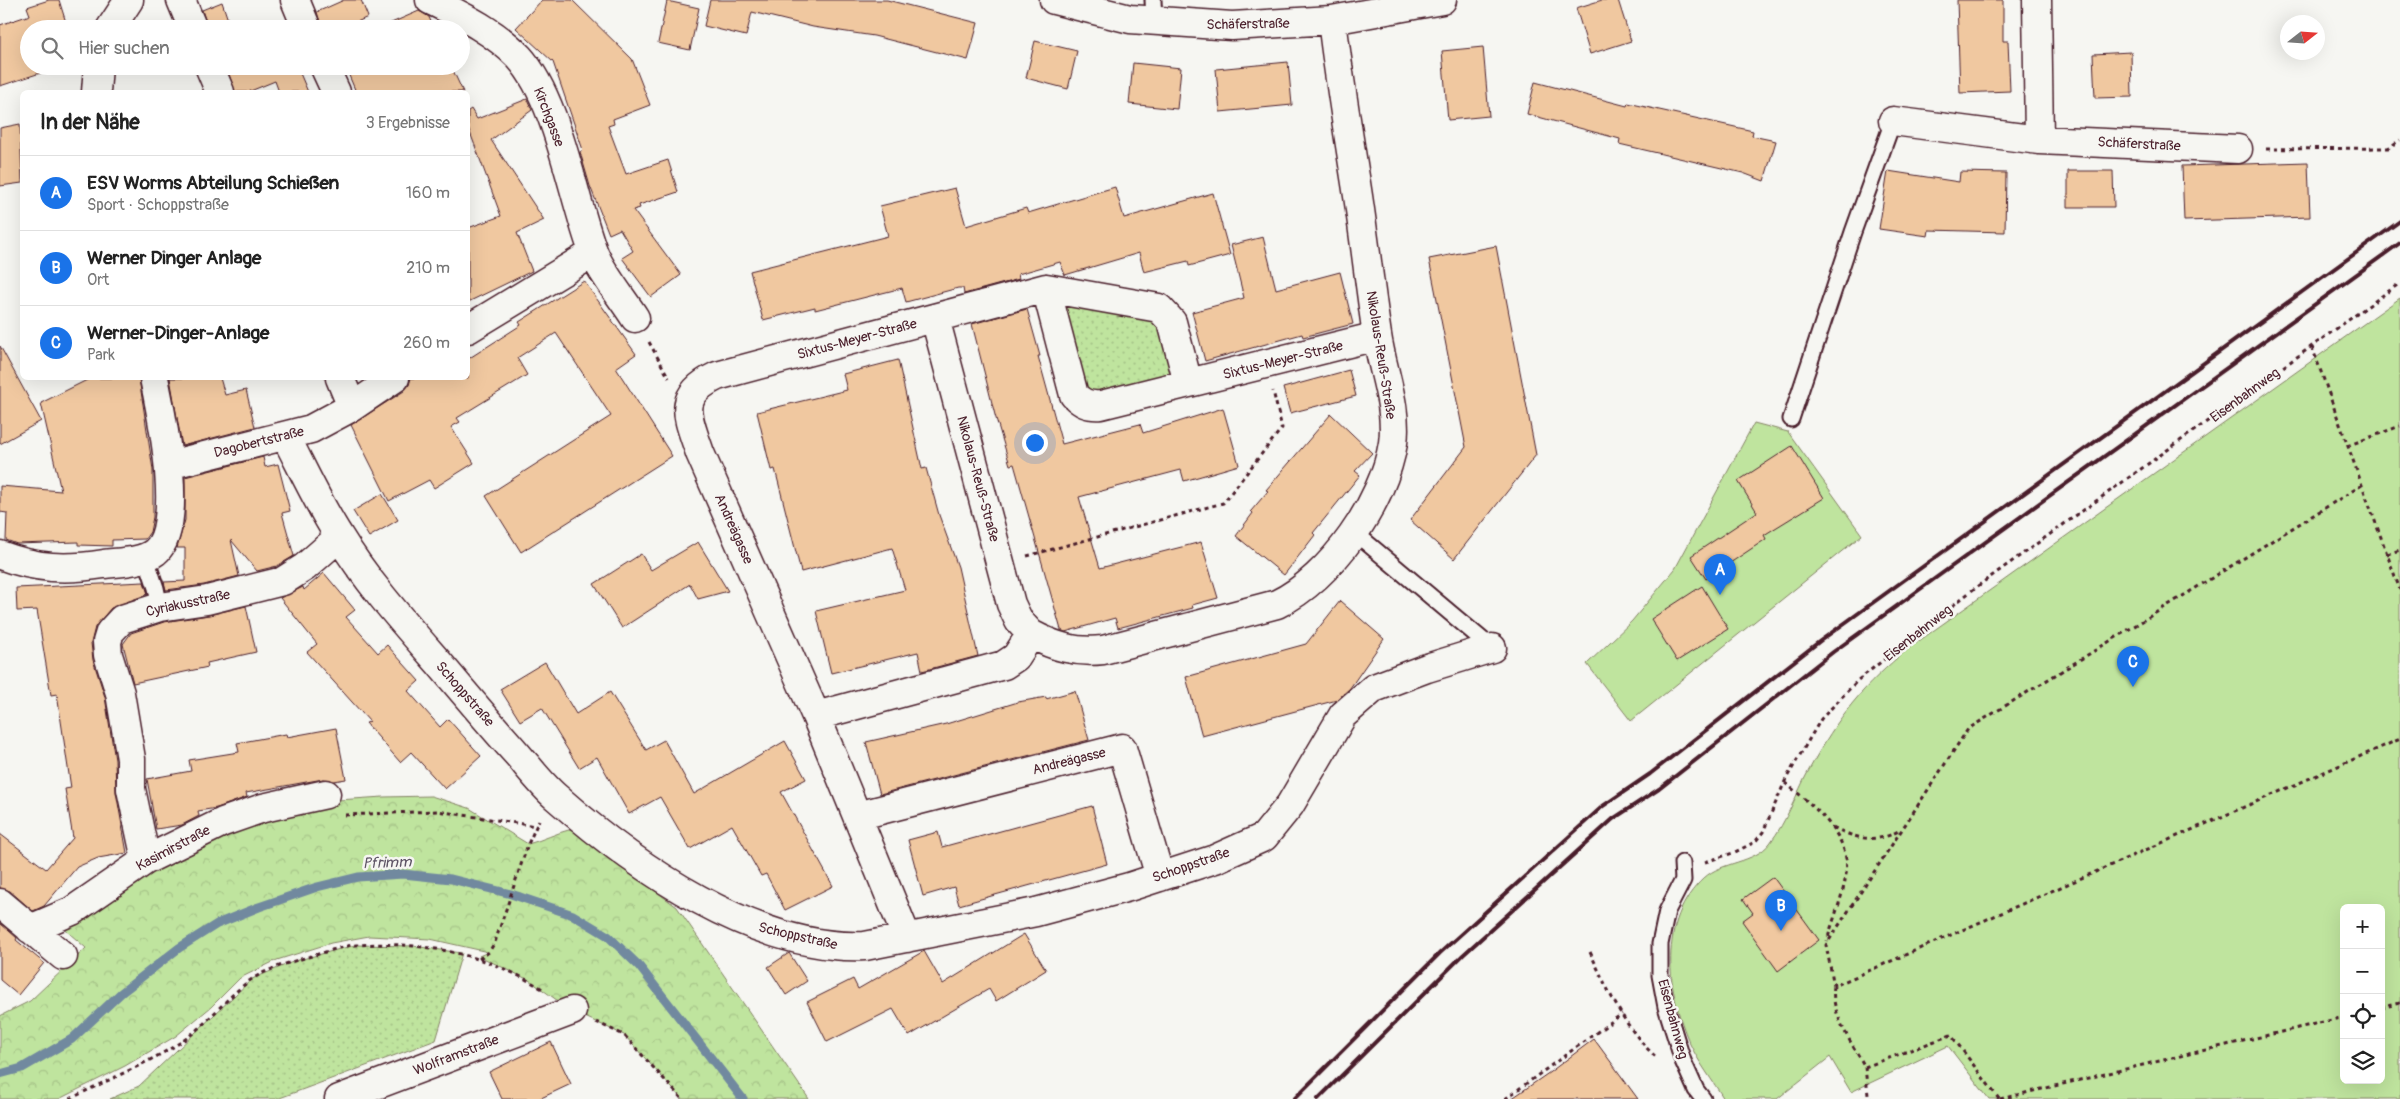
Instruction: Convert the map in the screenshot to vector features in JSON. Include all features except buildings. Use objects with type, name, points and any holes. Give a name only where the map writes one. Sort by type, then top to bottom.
[{"type":"street","points":[[116,20],[129,0]]},
{"type":"street","points":[[181,0],[189,20]]},
{"type":"street","points":[[295,0],[303,20]]},
{"type":"street","name":"Kirchgasse","points":[[430,0],[468,20]]},
{"type":"street","name":"Schäferstraße","points":[[1054,0],[1130,19],[1154,11],[1232,26],[1332,20],[1442,0]]},
{"type":"street","points":[[2037,0],[2039,140]]},
{"type":"street","name":"Nikolaus-Reuß-Straße","points":[[935,318],[1011,604],[1018,621],[1031,634],[1065,649],[1083,652],[1103,650],[1277,604],[1294,596],[1309,584],[1354,532],[1369,508],[1383,479],[1388,466],[1393,441],[1389,390],[1377,336],[1332,20]]},
{"type":"street","name":"Kirchgasse","points":[[470,21],[492,33],[520,59],[542,92],[593,253]]},
{"type":"street","points":[[96,90],[97,75]]},
{"type":"street","points":[[213,75],[219,90]]},
{"type":"street","points":[[328,75],[335,90]]},
{"type":"street","name":"Schäferstraße","points":[[1893,121],[2039,140],[2238,149]]},
{"type":"street","points":[[470,328],[593,253],[635,318]]},
{"type":"street","name":"Sixtus-Meyer-Straße","points":[[1046,288],[1074,395],[1081,402],[1091,406],[1100,406],[1377,336]]},
{"type":"street","name":"Sixtus-Meyer-Straße","points":[[687,412],[691,396],[701,384],[717,376],[1046,288],[1159,308],[1172,322],[1188,383]]},
{"type":"street","points":[[0,555],[44,568],[100,565],[146,558],[157,550],[164,540],[170,509],[169,464],[154,380]]},
{"type":"street","points":[[341,380],[352,407]]},
{"type":"street","name":"Dagobertstraße","points":[[169,464],[286,437],[311,429],[352,407],[392,380]]},
{"type":"street","name":"Andreägasse","points":[[687,412],[700,453],[816,716],[907,938]]},
{"type":"street","name":"Schoppstraße","points":[[286,437],[339,537],[390,605],[554,796],[661,876],[742,922],[781,934],[845,947],[907,938],[1036,912],[1215,859],[1264,837],[1290,804],[1343,715],[1374,688],[1427,668],[1492,648]]},
{"type":"street","name":"Cyriakusstraße","points":[[146,860],[131,789],[131,759],[120,693],[108,655],[107,642],[110,632],[122,619],[160,607],[207,600],[283,582],[305,568],[339,537]]},
{"type":"street","points":[[816,716],[1004,665],[1016,657],[1031,634]]},
{"type":"street","name":"Andreägasse","points":[[857,816],[1122,748],[1160,876]]},
{"type":"street","name":"Kasimirstraße","points":[[30,929],[72,910],[146,860],[223,822],[263,808],[333,805]]},
{"type":"street","points":[[0,903],[63,956]]},
{"type":"street","name":"Wolframstraße","points":[[339,1099],[572,1011]]},
{"type":"lane","points":[[1791,419],[1853,232],[1893,121]]},
{"type":"lane","points":[[1354,532],[1492,648]]},
{"type":"lane","points":[[146,558],[160,607]]},
{"type":"lane","name":"Eisenbahnweg","points":[[1682,863],[1683,880],[1667,911],[1660,944],[1660,975],[1666,1007],[1683,1061],[1696,1090],[1703,1099]]},
{"type":"path","points":[[2238,149],[2388,148],[2400,140]]},
{"type":"path","name":"Eisenbahnweg","points":[[1682,863],[1702,863],[1733,853],[1755,842],[1775,810],[1785,783],[1821,719],[1858,680],[1975,588],[2400,283]]},
{"type":"path","points":[[635,318],[687,412]]},
{"type":"path","points":[[2312,347],[2400,590]]},
{"type":"path","points":[[1000,563],[1222,503],[1282,428],[1266,364]]},
{"type":"path","points":[[2347,446],[2400,426]]},
{"type":"path","points":[[1826,945],[1968,729],[2362,485]]},
{"type":"path","points":[[2387,554],[2400,550]]},
{"type":"path","points":[[1834,986],[2399,739],[2400,746]]},
{"type":"path","points":[[1785,783],[1830,826],[1840,840],[1846,856],[1846,874],[1826,945],[1834,986],[1833,998],[1835,1009],[1865,1067],[1870,1099]]},
{"type":"path","points":[[70,1099],[180,1042],[210,1019],[226,1001],[252,979],[295,961],[355,945],[413,946],[462,953],[479,959],[489,952],[495,942],[528,844],[536,826],[437,811],[333,805]]},
{"type":"path","points":[[1830,826],[1850,836],[1865,839],[1880,839],[1902,828]]},
{"type":"path","points":[[1590,952],[1622,1014],[1646,1048],[1663,1063]]},
{"type":"path","points":[[2385,1007],[2400,1003]]},
{"type":"path","points":[[1504,1099],[1622,1014]]},
{"type":"path","points":[[1865,1067],[1951,1035],[1999,1099],[2340,1018]]},
{"type":"green space","points":[[2400,298],[2400,1099],[1989,1099],[1948,1046],[1851,1092],[1830,1057],[1777,1099],[1724,1099],[1690,1044],[1676,1002],[1671,958],[1673,936],[1679,915],[1689,895],[1711,872],[1747,859],[1763,850],[1770,843],[1830,734],[1865,689],[1909,648]]},
{"type":"green space","points":[[1073,304],[1159,320],[1174,368],[1169,375],[1094,395],[1083,388],[1063,313],[1067,307]]},
{"type":"green space","points":[[1754,423],[1788,432],[1862,535],[1631,721],[1587,664],[1632,621],[1675,569]]},
{"type":"green space","points":[[431,796],[469,808],[528,844],[572,829],[677,907],[809,1099],[682,1099],[624,1035],[572,1011],[529,980],[479,956],[488,952],[430,939],[369,936],[331,943],[277,960],[240,978],[211,1007],[176,1036],[125,1066],[59,1099],[0,1099],[0,1016],[30,1001],[86,948],[61,926],[179,850],[323,801]]},
{"type":"green space","points":[[355,945],[413,946],[462,953],[436,1040],[277,1099],[110,1099],[139,1086],[252,979],[295,961]]},
{"type":"waterway","name":"Pfrimm","points":[[0,1074],[22,1068],[72,1039],[121,993],[179,948],[217,924],[317,887],[358,877],[403,874],[451,879],[511,894],[573,915],[608,936],[639,966],[743,1099]]},
{"type":"railway","points":[[1294,1099],[1440,953],[1603,806],[1650,774],[1820,641],[2400,221]]},
{"type":"railway","points":[[1318,1099],[1463,955],[1613,819],[1659,789],[1833,652],[2400,243]]},
{"type":"place","name":"ESV Worms Abteilung Schießen","points":[[1720,595]]},
{"type":"place","name":"Werner-Dinger-Anlage","points":[[2133,687]]},
{"type":"place","name":"Werner Dinger Anlage","points":[[1781,931]]}]
